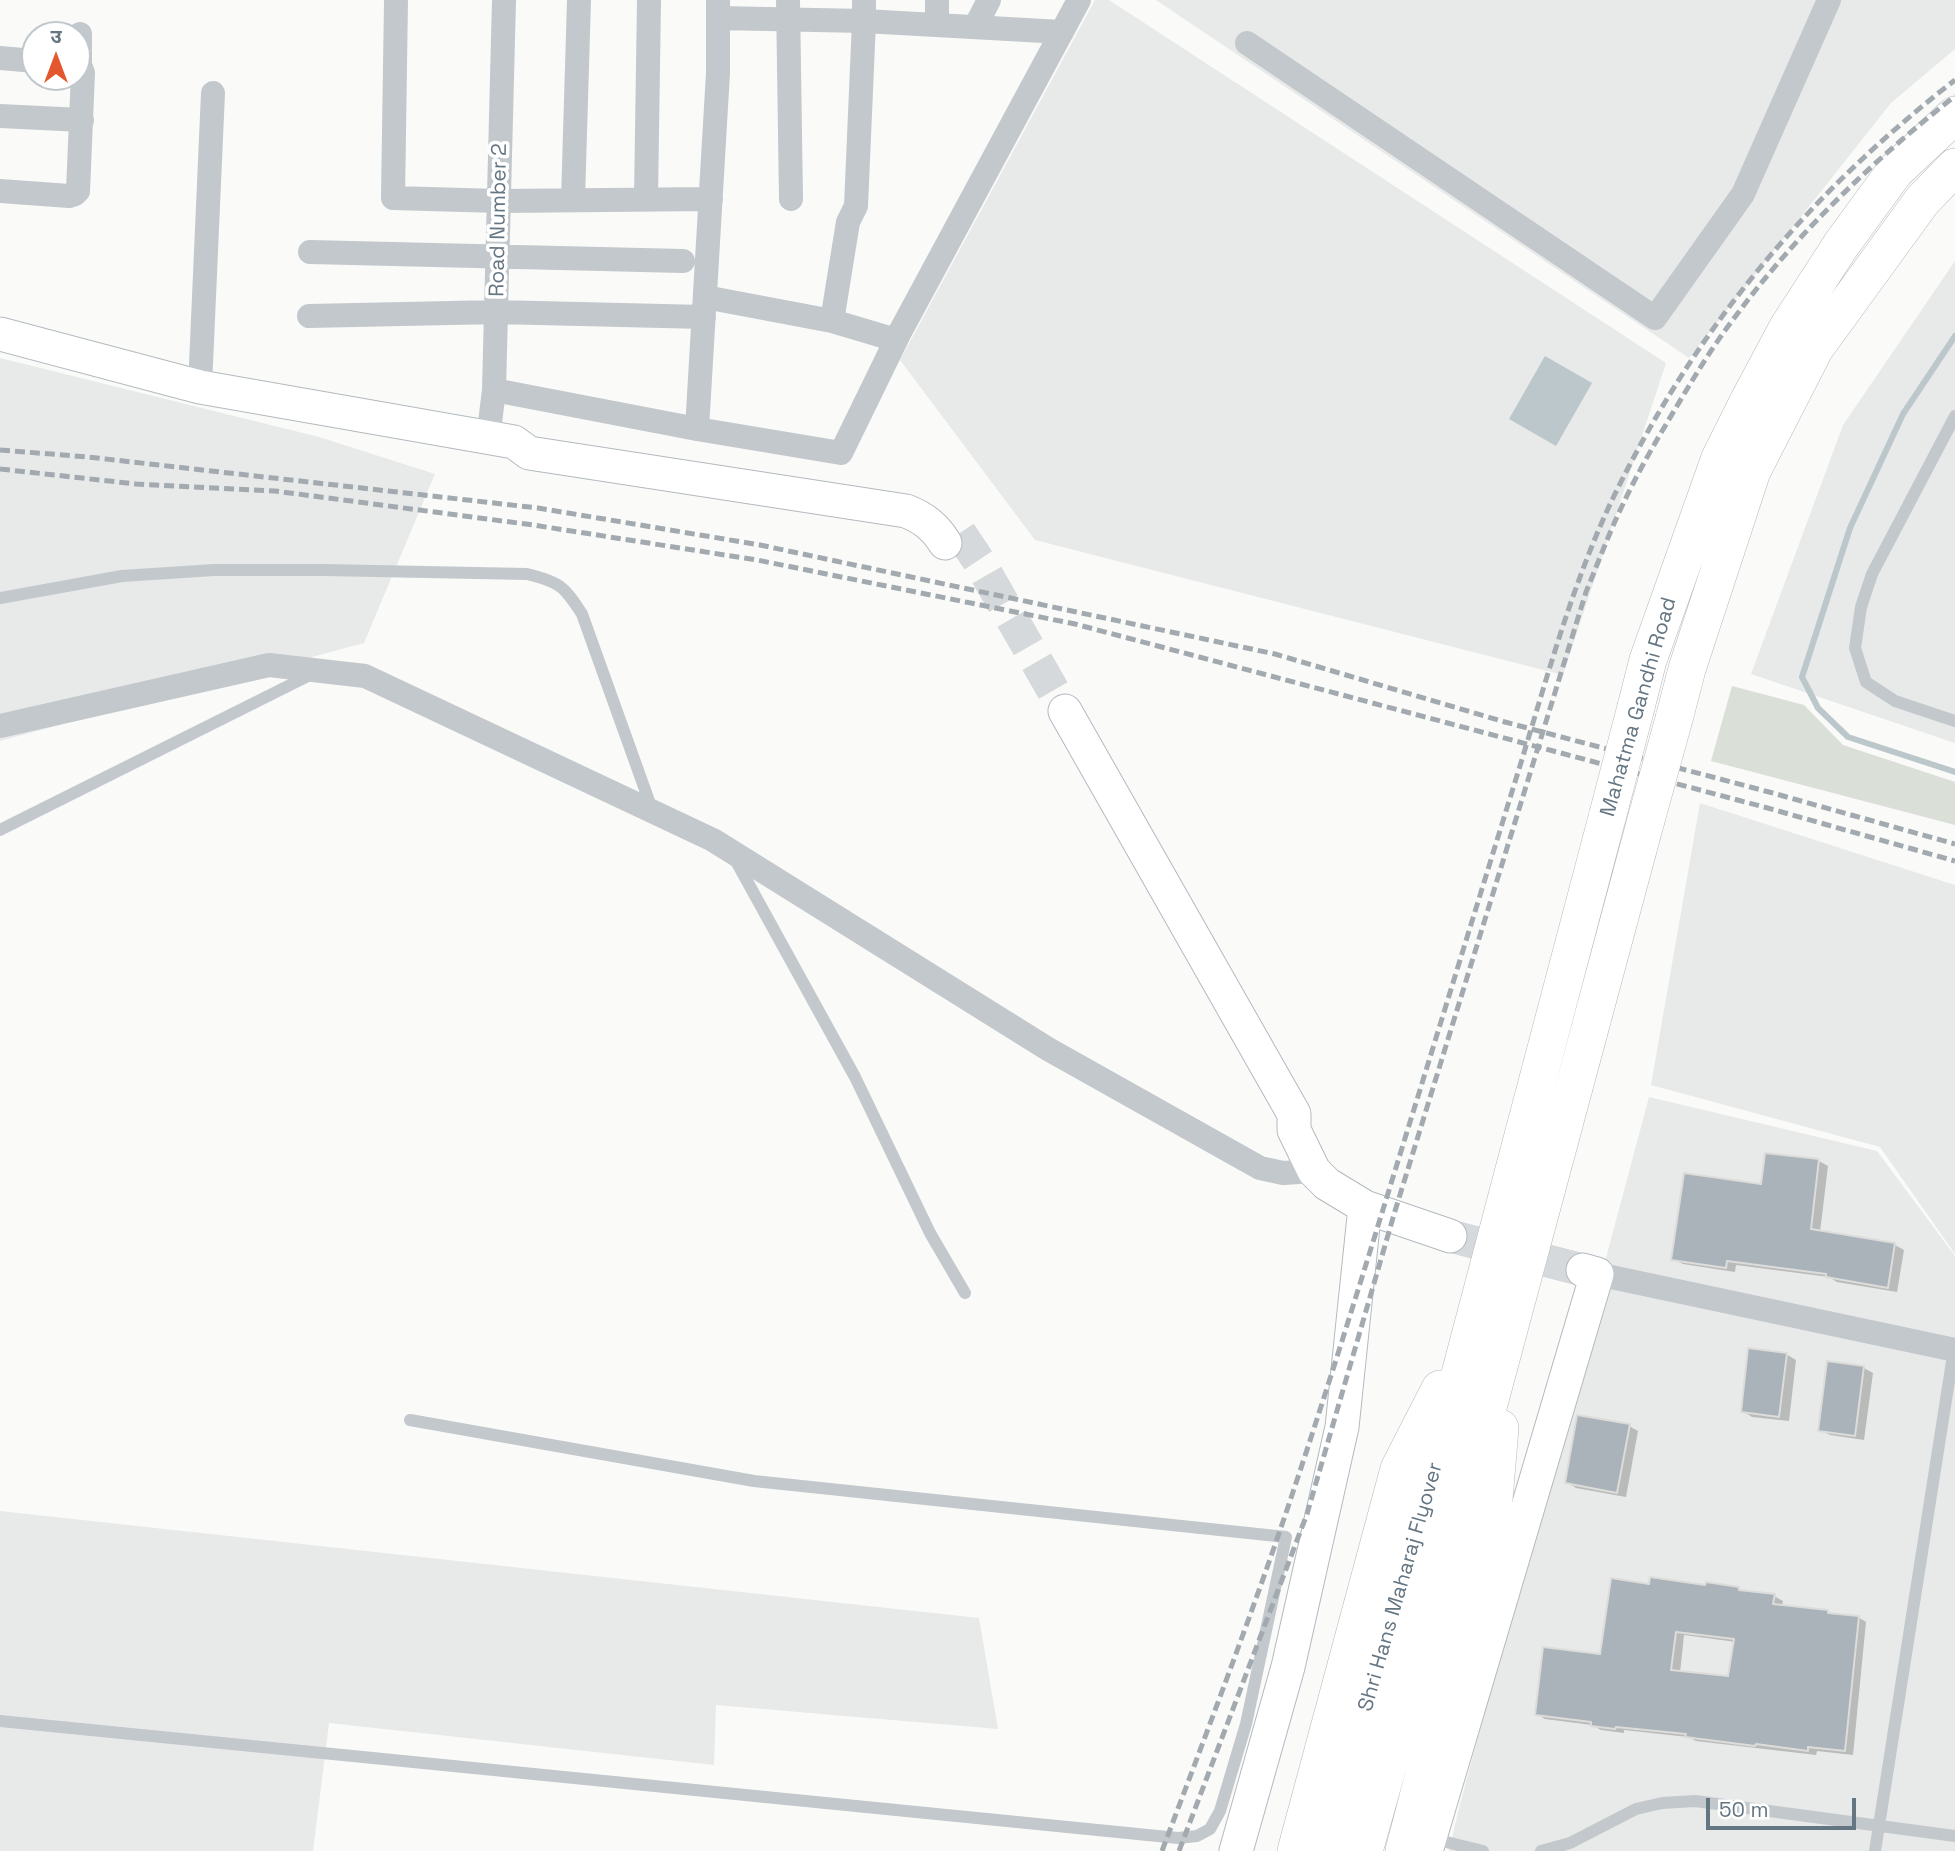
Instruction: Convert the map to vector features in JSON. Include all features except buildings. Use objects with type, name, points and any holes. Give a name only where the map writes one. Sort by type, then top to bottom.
[{"type":"main road","name":"Mahatma Gandhi Road","points":[[1473,1323],[1648,660],[1720,458],[1788,327],[1840,245],[1895,171],[1955,115]]},
{"type":"main road","name":"Mahatma Gandhi Road","points":[[1508,1329],[1687,669],[1752,471],[1815,348],[1922,201],[1955,167]]},
{"type":"main road","name":"Shri Hans Maharaj Flyover","points":[[1364,1851],[1448,1485],[1473,1323]]},
{"type":"main road","points":[[1296,1851],[1399,1469],[1473,1323]]},
{"type":"main road","name":"Shri Hans Maharaj Flyover","points":[[1328,1851],[1448,1485],[1508,1329]]},
{"type":"main road","points":[[1420,1847],[1493,1511],[1508,1329]]},
{"type":"street","points":[[396,0],[393,198],[499,201],[711,199]]},
{"type":"street","name":"Road Number 2","points":[[501,441],[494,390],[504,0]]},
{"type":"street","points":[[573,200],[579,0]]},
{"type":"street","points":[[646,199],[649,0]]},
{"type":"street","points":[[937,0],[937,25]]},
{"type":"street","points":[[975,27],[989,0]]},
{"type":"street","points":[[494,390],[697,429],[841,453],[896,340],[1079,0]]},
{"type":"street","points":[[1247,43],[1655,318],[1743,194],[1829,0]]},
{"type":"street","points":[[697,429],[718,73],[718,9],[864,10],[937,25],[1062,32]]},
{"type":"street","points":[[788,10],[791,199]]},
{"type":"street","points":[[832,321],[848,222],[856,206],[864,10]]},
{"type":"street","points":[[0,58],[21,60]]},
{"type":"street","points":[[0,191],[69,196],[78,191],[83,91]]},
{"type":"street","points":[[200,387],[213,93]]},
{"type":"street","points":[[0,116],[82,120]]},
{"type":"street","points":[[310,252],[683,261]]},
{"type":"street","points":[[309,316],[704,307],[832,321],[896,340]]},
{"type":"street","points":[[0,334],[200,387],[501,441],[529,453],[906,511],[922,517],[953,538]]},
{"type":"street","points":[[0,726],[269,665],[365,676],[713,840],[1048,1049],[1260,1168],[1283,1173],[1314,1171]]},
{"type":"street","points":[[1057,716],[1279,1123],[1294,1130],[1314,1171],[1327,1184],[1365,1207],[1450,1236]]},
{"type":"street","points":[[1236,1851],[1288,1667],[1342,1427],[1365,1207]]},
{"type":"street","points":[[1420,1847],[1590,1272],[1954,1349]]},
{"type":"lane","points":[[1955,416],[1872,574],[1861,607],[1855,648],[1866,682],[1895,701],[1955,721]]},
{"type":"lane","points":[[0,598],[122,576],[214,570],[527,574],[551,580],[567,592],[582,614],[653,812]]},
{"type":"lane","points":[[0,830],[319,671]]},
{"type":"lane","points":[[730,851],[855,1077],[930,1233],[965,1293]]},
{"type":"lane","points":[[1875,1851],[1954,1349]]},
{"type":"lane","points":[[0,1721],[1178,1838],[1197,1836],[1210,1829],[1220,1811],[1246,1724],[1286,1537],[754,1481],[410,1420]]},
{"type":"lane","points":[[1541,1851],[1570,1843],[1636,1809],[1662,1803],[1695,1801],[1955,1836]]},
{"type":"lane","points":[[1420,1847],[1483,1851]]},
{"type":"shaded area","points":[[1095,0],[1109,0],[1666,363],[1563,675],[1035,540],[900,360]]},
{"type":"shaded area","points":[[1156,0],[1955,0],[1955,49],[1891,103],[1689,358]]},
{"type":"shaded area","points":[[1955,261],[1955,743],[1751,674],[1843,425]]},
{"type":"shaded area","points":[[1545,356],[1592,383],[1556,446],[1509,419]]},
{"type":"shaded area","points":[[0,358],[319,437],[435,474],[364,643],[0,741]]},
{"type":"shaded area","points":[[1732,686],[1804,705],[1843,745],[1955,782],[1955,825],[1711,761]]},
{"type":"shaded area","points":[[1700,803],[1955,885],[1955,1254],[1880,1147],[1651,1085]]},
{"type":"shaded area","points":[[1649,1097],[1877,1151],[1955,1256],[1955,1851],[1449,1851]]},
{"type":"shaded area","points":[[0,1511],[979,1618],[998,1729],[716,1705],[714,1765],[329,1723],[313,1851],[0,1851]]},
{"type":"waterway","points":[[1955,336],[1903,414],[1850,528],[1802,677],[1818,708],[1848,737],[1955,772]]},
{"type":"tunnel","points":[[960,533],[1065,711]]},
{"type":"tunnel","points":[[1450,1236],[1583,1270]]},
{"type":"railway","points":[[1162,1851],[1303,1462],[1550,666],[1598,531],[1645,436],[1680,378],[1759,269],[1803,218],[1851,170],[1955,80]]},
{"type":"railway","points":[[1179,1851],[1307,1514],[1395,1211],[1586,592],[1613,526],[1641,468],[1689,386],[1721,337],[1762,283],[1786,253],[1839,197],[1955,96]]},
{"type":"railway","points":[[0,450],[88,457],[538,508],[760,545],[1275,654],[1505,722],[1955,844]]},
{"type":"railway","points":[[0,469],[136,484],[275,491],[533,525],[757,560],[1075,624],[1764,807],[1955,861]]}]
